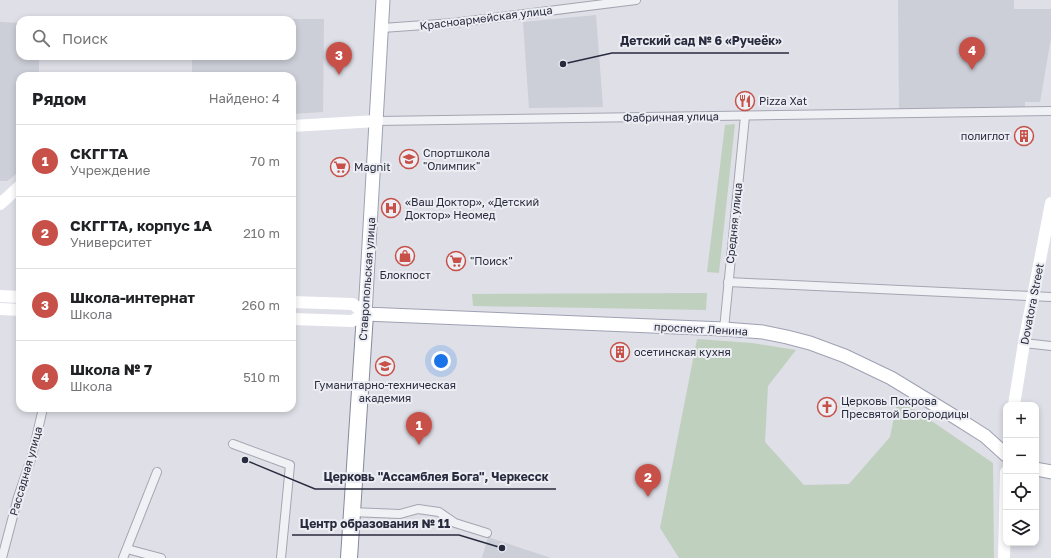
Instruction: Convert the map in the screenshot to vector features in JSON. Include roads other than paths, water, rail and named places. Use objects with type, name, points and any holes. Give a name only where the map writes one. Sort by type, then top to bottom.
[{"type":"highway","name":"Ставропольская улица","points":[[349,558],[365,314]]},
{"type":"main road","name":"Ставропольская улица","points":[[365,314],[383,0]]},
{"type":"main road","name":"Фабричная улица","points":[[296,126],[377,121]]},
{"type":"main road","points":[[0,204],[16,190]]},
{"type":"main road","name":"Dovatora Street","points":[[1014,402],[1024,344],[1051,208]]},
{"type":"main road","points":[[0,296],[16,297]]},
{"type":"main road","name":"проспект Ленина","points":[[296,302],[353,304],[365,314]]},
{"type":"main road","points":[[0,309],[16,310]]},
{"type":"main road","name":"проспект Ленина","points":[[296,319],[352,321],[365,314],[724,329],[763,332],[810,343],[845,356],[884,374],[985,436],[1003,452]]},
{"type":"main road","points":[[1039,470],[1051,472]]},
{"type":"main road","points":[[1004,558],[1006,474]]},
{"type":"street","name":"Красноармейская улица","points":[[382,28],[453,23],[636,0]]},
{"type":"street","name":"Фабричная улица","points":[[377,121],[1051,111]]},
{"type":"street","name":"Средняя улица","points":[[724,329],[745,116]]},
{"type":"street","points":[[728,282],[1051,297]]},
{"type":"street","points":[[1024,344],[1051,346]]},
{"type":"street","name":"Рассадная улица","points":[[2,558],[18,497],[32,456],[42,412]]},
{"type":"street","points":[[233,444],[290,465],[281,558]]},
{"type":"street","points":[[123,558],[157,472]]},
{"type":"street","points":[[352,512],[400,514],[418,509],[439,512],[455,523],[487,533]]},
{"type":"street","points":[[127,549],[161,558]]},
{"type":"place","name":"Детский сад № 6 «Ручеёк»","points":[[563,64]]},
{"type":"place","name":"Школа № 7","points":[[972,70]]},
{"type":"place","name":"Школа-интернат","points":[[339,75]]},
{"type":"place","name":"Pizza Xat","points":[[745,101]]},
{"type":"place","name":"полиглот","points":[[1024,136]]},
{"type":"place","name":"Спортшкола \"Олимпик\"","points":[[409,159]]},
{"type":"place","name":"Magnit","points":[[340,167]]},
{"type":"place","name":"«Ваш Доктор», «Детский Доктор» Неомед","points":[[391,208]]},
{"type":"place","name":"Блокпост","points":[[405,256]]},
{"type":"place","name":"\"Поиск\"","points":[[456,261]]},
{"type":"place","name":"осетинская кухня","points":[[620,352]]},
{"type":"place","name":"Гуманитарно-техническая академия","points":[[385,366]]},
{"type":"place","name":"Церковь Покрова Пресвятой Богородицы","points":[[827,407]]},
{"type":"place","name":"СКГГТА","points":[[419,445]]},
{"type":"place","name":"Церковь \"Ассамблея Бога\", Черкесск","points":[[245,460]]},
{"type":"place","name":"СКГГТА, корпус 1А","points":[[648,497]]},
{"type":"place","name":"Центр образования № 11","points":[[502,548]]}]
